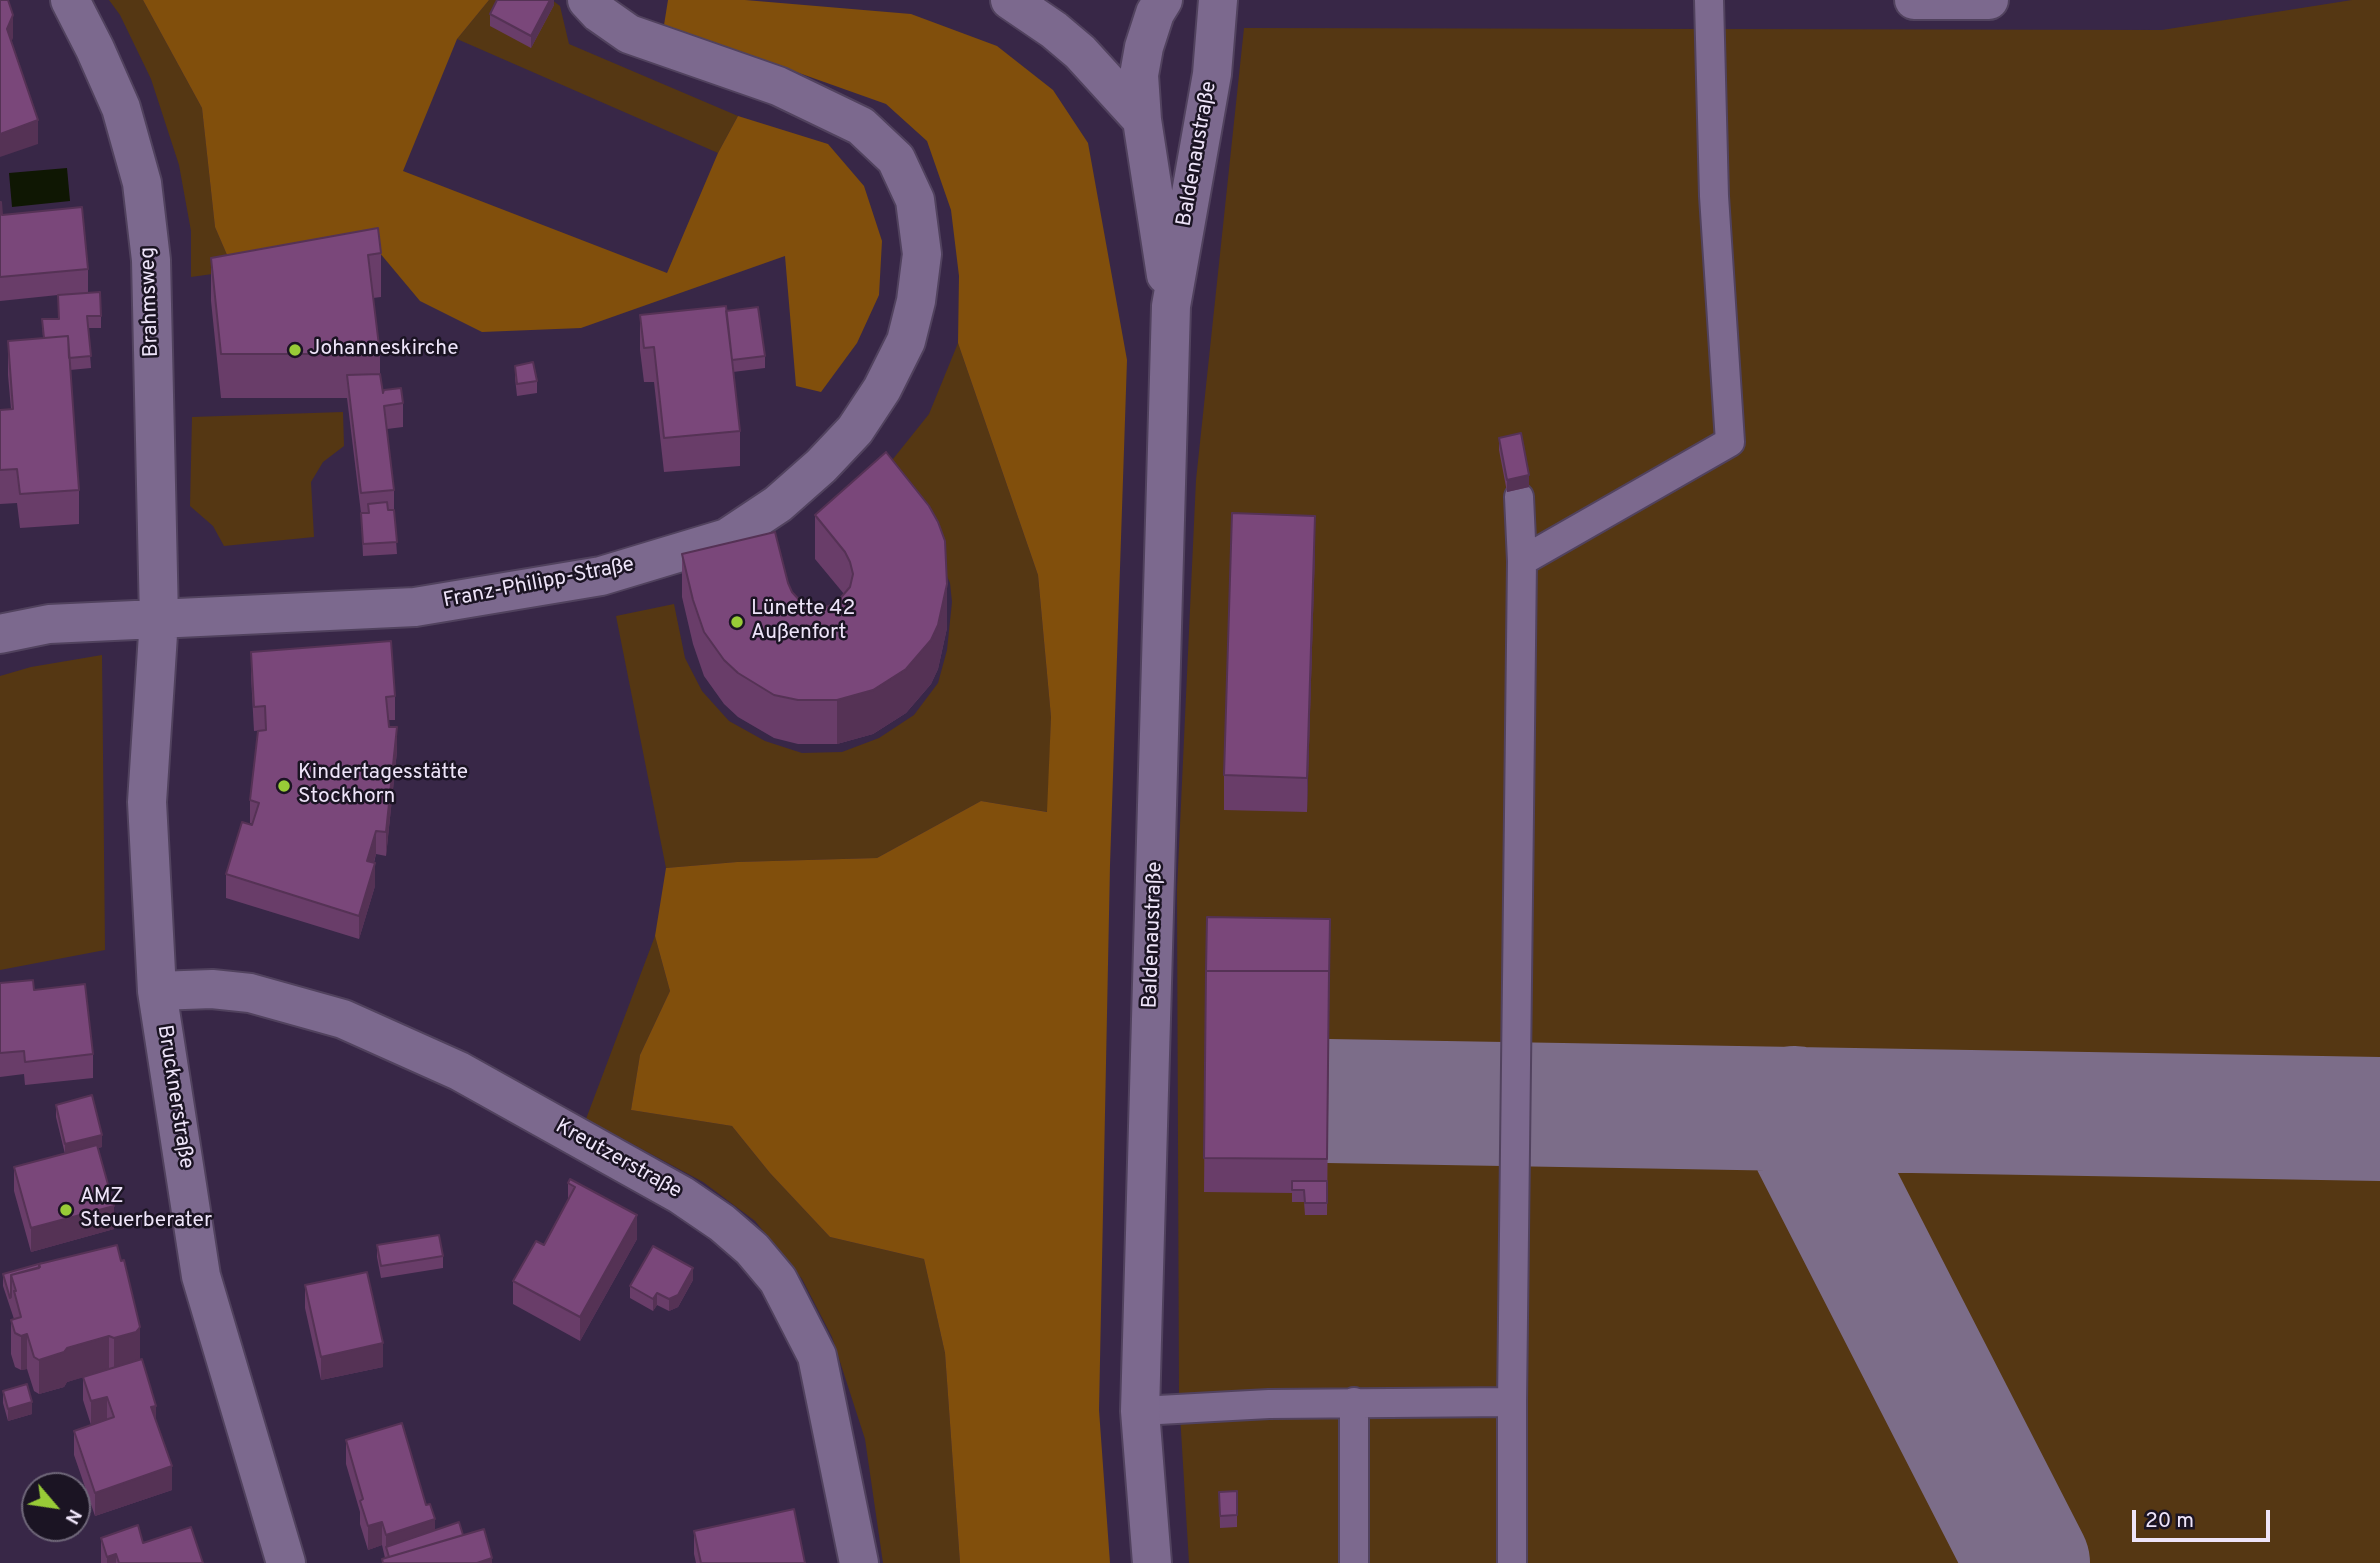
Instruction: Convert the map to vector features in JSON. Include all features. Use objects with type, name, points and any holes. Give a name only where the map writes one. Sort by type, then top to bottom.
[{"type":"street","name":"Brahmsweg","points":[[70,0],[121,108],[142,183],[151,260],[159,619]]},
{"type":"street","name":"Franz-Philipp-Straße","points":[[0,634],[49,624],[415,607],[601,576],[727,538],[778,504],[821,466],[855,430],[882,389],[906,341],[916,301],[922,254],[915,200],[896,159],[861,126],[841,115],[778,86],[629,33],[599,13],[587,0]]},
{"type":"street","points":[[1010,0],[1054,30],[1080,52],[1142,120]]},
{"type":"street","name":"Baldenaustraße","points":[[1163,0],[1155,13],[1144,47],[1139,75],[1142,120],[1171,306]]},
{"type":"street","name":"Baldenaustraße","points":[[1152,1563],[1140,1411],[1171,306],[1212,74],[1218,0]]},
{"type":"street","points":[[1914,0],[1989,0]]},
{"type":"street","name":"Brucknerstraße","points":[[159,619],[147,802],[157,991],[201,1276],[286,1563]]},
{"type":"street","name":"Kreutzerstraße","points":[[157,991],[212,989],[250,993],[343,1019],[459,1071],[681,1195],[722,1223],[752,1249],[778,1280],[817,1356],[859,1563]]},
{"type":"lane","points":[[1522,561],[1730,442],[1714,196],[1709,0]]},
{"type":"lane","points":[[1512,1563],[1522,561],[1519,497]]},
{"type":"lane","points":[[1354,1402],[1354,1563]]},
{"type":"lane","points":[[1140,1411],[1269,1404],[1512,1402]]},
{"type":"shaded area","points":[[109,0],[143,0],[202,108],[215,227],[234,271],[191,277],[191,231],[179,165],[151,79],[120,15]]},
{"type":"shaded area","points":[[143,0],[489,0],[457,39],[403,171],[667,273],[718,153],[738,116],[828,144],[864,186],[882,241],[879,295],[857,343],[821,392],[796,386],[785,256],[581,328],[482,332],[420,301],[379,252],[234,271],[215,227],[202,108]]},
{"type":"shaded area","points":[[489,0],[552,0],[560,6],[569,44],[738,116],[718,153],[457,39]]},
{"type":"shaded area","points":[[668,0],[745,0],[911,14],[997,46],[1053,90],[1088,143],[1127,360],[1110,865],[1099,1410],[1110,1563],[960,1563],[945,1353],[924,1259],[830,1237],[770,1173],[732,1126],[631,1110],[640,1055],[670,991],[655,936],[666,868],[737,862],[877,858],[981,801],[1047,812],[1051,717],[1038,575],[958,343],[959,276],[951,210],[927,141],[886,104],[664,25]]},
{"type":"shaded area","points":[[2352,0],[2380,0],[2380,1563],[1189,1563],[1179,1398],[1177,890],[1196,480],[1244,28],[2162,30]]},
{"type":"shaded area","points":[[67,168],[70,201],[12,207],[9,173]]},
{"type":"shaded area","points":[[958,343],[1038,575],[1051,717],[1048,812],[981,801],[877,858],[737,862],[666,868],[616,616],[674,604],[685,658],[702,691],[729,721],[765,741],[802,753],[842,752],[879,738],[914,715],[938,683],[947,650],[952,602],[950,583],[942,565],[877,479],[929,414]]},
{"type":"shaded area","points":[[343,412],[344,446],[323,462],[311,482],[314,537],[224,546],[213,526],[190,506],[192,417]]},
{"type":"shaded area","points":[[102,655],[105,950],[0,970],[0,676],[31,667]]},
{"type":"shaded area","points":[[655,936],[670,991],[640,1055],[631,1110],[732,1126],[770,1173],[830,1237],[924,1259],[945,1353],[960,1563],[883,1563],[865,1439],[832,1337],[802,1279],[755,1221],[703,1182],[586,1119]]},
{"type":"building","points":[[0,0],[8,0],[13,15],[7,29],[38,120],[0,134]]},
{"type":"building","points":[[497,0],[550,0],[531,36],[490,14]]},
{"type":"building","points":[[0,202],[2,215],[82,207],[88,269],[0,277]]},
{"type":"building","points":[[378,228],[381,253],[368,255],[380,354],[221,354],[211,258]]},
{"type":"building","points":[[100,292],[101,316],[87,316],[91,356],[69,358],[68,336],[44,338],[42,319],[59,319],[58,295]]},
{"type":"building","points":[[726,306],[740,431],[664,438],[654,347],[644,348],[640,315]]},
{"type":"building","points":[[758,307],[765,356],[732,360],[726,311]]},
{"type":"building","points":[[68,336],[79,490],[20,494],[17,469],[0,470],[0,410],[13,409],[8,341]]},
{"type":"building","points":[[533,362],[537,381],[517,384],[515,366]]},
{"type":"building","points":[[380,374],[383,393],[384,390],[401,388],[403,403],[384,406],[394,490],[361,493],[347,375]]},
{"type":"building","points":[[1521,433],[1529,475],[1507,480],[1499,438]]},
{"type":"building","name":"Lünette 42 Außenfort","points":[[886,452],[929,506],[945,541],[947,584],[938,625],[931,640],[906,669],[873,690],[837,700],[798,700],[774,695],[738,673],[724,660],[704,632],[682,554],[775,532],[792,592],[802,603],[817,607],[836,603],[850,587],[853,574],[845,552],[815,515]]},
{"type":"building","points":[[387,502],[388,510],[394,510],[397,542],[363,544],[361,513],[369,513],[368,504]]},
{"type":"building","points":[[1232,513],[1315,516],[1307,778],[1224,775]]},
{"type":"building","points":[[391,641],[395,696],[386,697],[389,727],[397,727],[386,832],[376,831],[367,861],[375,863],[359,916],[226,874],[242,822],[252,825],[259,803],[250,800],[258,731],[266,730],[265,706],[254,707],[251,652]]},
{"type":"building","points":[[1207,917],[1330,919],[1329,982],[1329,971],[1206,971]]},
{"type":"building","points":[[1206,971],[1329,971],[1327,1159],[1204,1158]]},
{"type":"building","points":[[33,980],[34,990],[85,984],[93,1054],[25,1062],[24,1051],[0,1053],[0,983]]},
{"type":"building","points":[[92,1095],[102,1135],[65,1144],[56,1105]]},
{"type":"building","points":[[97,1145],[114,1206],[31,1228],[14,1167]]},
{"type":"building","points":[[570,1179],[637,1215],[580,1317],[513,1281],[536,1241],[544,1245],[575,1187],[568,1183]]},
{"type":"building","points":[[1292,1181],[1327,1181],[1327,1203],[1305,1203],[1304,1190],[1292,1190]]},
{"type":"building","points":[[439,1235],[443,1256],[381,1266],[377,1245]]},
{"type":"building","points":[[117,1245],[121,1261],[124,1260],[140,1327],[136,1332],[114,1338],[109,1336],[67,1348],[64,1352],[39,1360],[34,1357],[27,1334],[21,1336],[15,1333],[11,1320],[21,1317],[11,1275],[40,1267],[39,1264]]},
{"type":"building","points":[[653,1246],[693,1268],[678,1295],[669,1299],[657,1293],[653,1299],[630,1286]]},
{"type":"building","points":[[42,1263],[39,1268],[11,1275],[10,1298],[3,1274]]},
{"type":"building","points":[[367,1272],[383,1343],[321,1357],[305,1285]]},
{"type":"building","points":[[142,1359],[156,1406],[151,1407],[172,1466],[95,1493],[91,1472],[88,1472],[74,1431],[114,1417],[107,1397],[91,1401],[83,1377]]},
{"type":"building","points":[[27,1384],[32,1402],[8,1409],[3,1391]]},
{"type":"building","points":[[402,1423],[426,1505],[430,1504],[435,1519],[386,1535],[382,1522],[368,1526],[346,1440]]},
{"type":"building","points":[[1237,1491],[1237,1515],[1220,1516],[1219,1492]]},
{"type":"building","points":[[794,1509],[805,1563],[701,1563],[694,1531]]},
{"type":"building","points":[[459,1522],[463,1535],[389,1557],[386,1547]]},
{"type":"building","points":[[138,1525],[143,1543],[191,1527],[203,1563],[119,1563],[116,1554],[107,1557],[101,1538]]},
{"type":"building","points":[[484,1529],[492,1558],[477,1563],[383,1563],[382,1559]]},
{"type":"taxiway","points":[[1328,1101],[2380,1119]]},
{"type":"taxiway","points":[[1795,1108],[2028,1563]]},
{"type":"place","name":"Johanneskirche","points":[[295,350]]},
{"type":"place","name":"Lünette 42 Außenfort","points":[[737,622]]},
{"type":"place","name":"Kindertagesstätte Stockhorn","points":[[284,786]]},
{"type":"place","name":"AMZ Steuerberater","points":[[66,1210]]}]
